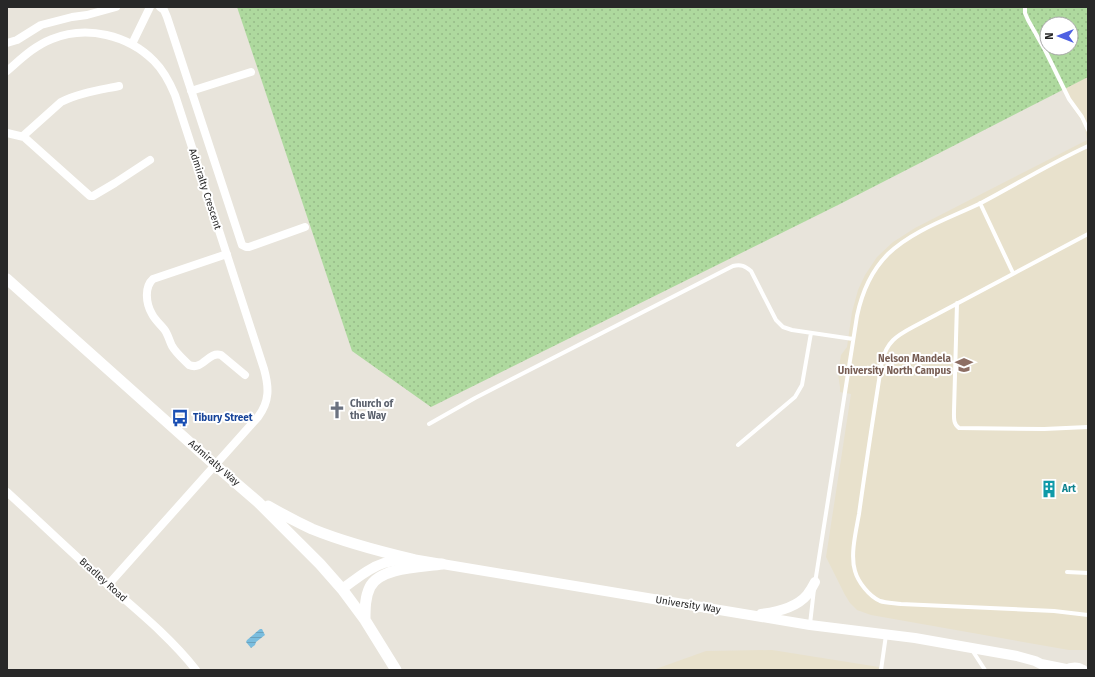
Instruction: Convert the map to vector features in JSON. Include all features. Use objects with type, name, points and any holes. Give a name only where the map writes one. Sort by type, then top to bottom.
[{"type":"main road","name":"Admiralty Way","points":[[7,278],[258,502],[315,559],[342,589],[365,620],[396,670]]},
{"type":"main road","points":[[258,502],[318,531],[382,552],[412,559]]},
{"type":"main road","points":[[365,620],[367,594],[374,580],[392,571],[442,564]]},
{"type":"street","points":[[7,43],[17,40],[42,25],[116,7]]},
{"type":"street","points":[[132,44],[150,7]]},
{"type":"street","points":[[160,7],[164,10],[167,17],[242,245],[249,247],[305,226]]},
{"type":"street","name":"Admiralty Crescent","points":[[7,71],[42,44],[68,34],[84,32],[112,36],[132,44],[154,61],[169,82],[175,95],[227,254],[264,368],[268,385],[268,394],[261,413],[215,465]]},
{"type":"street","points":[[191,91],[251,72]]},
{"type":"street","points":[[23,136],[61,102],[77,96],[119,86]]},
{"type":"street","points":[[7,133],[23,136],[88,195],[91,196],[115,183],[150,160]]},
{"type":"street","points":[[227,254],[154,279],[148,285],[147,298],[152,315],[163,328],[173,347],[189,365],[192,367],[199,366],[216,354],[221,355],[245,375]]},
{"type":"street","points":[[108,585],[215,465]]},
{"type":"street","name":"Bradley Road","points":[[7,492],[153,625],[186,657],[196,670]]},
{"type":"street","name":"University Way","points":[[342,589],[379,565],[397,560],[412,559],[810,625],[886,634],[971,648],[1017,656],[1035,661],[1043,667],[1065,670],[1076,667],[1084,670]]},
{"type":"street","points":[[749,615],[774,612],[792,607],[806,596],[815,582]]},
{"type":"lane","points":[[1025,7],[1028,20],[1045,50],[1069,99],[1085,122],[1088,130]]},
{"type":"lane","points":[[810,625],[815,582],[827,514],[853,339],[860,302],[866,286],[879,264],[897,246],[906,240],[1088,146]]},
{"type":"lane","points":[[980,203],[1013,273]]},
{"type":"lane","points":[[1088,234],[957,303],[902,333],[893,340],[884,353],[882,361],[853,562],[855,573],[859,581],[873,598],[883,602],[1054,611],[1088,615]]},
{"type":"lane","points":[[429,424],[475,398],[733,266],[745,266],[751,271],[776,320],[783,327],[792,330],[853,339]]},
{"type":"lane","points":[[957,303],[954,411],[956,426],[959,428],[991,429],[1088,427]]},
{"type":"lane","points":[[738,445],[795,397],[799,391],[802,385],[811,333]]},
{"type":"lane","points":[[1067,572],[1088,573]]},
{"type":"lane","points":[[881,670],[886,634]]},
{"type":"lane","points":[[971,648],[985,670]]},
{"type":"shaded area","name":"Nelson Mandela University North Campus","points":[[1088,77],[1088,650],[1069,650],[871,615],[857,610],[845,595],[826,557],[851,394],[840,392],[838,374],[841,355],[847,347],[852,312],[858,290],[865,275],[877,257],[893,242],[915,228],[1087,140],[1085,129],[1081,120],[1070,104],[1063,89]]},
{"type":"shaded area","points":[[772,650],[879,667],[878,670],[653,670],[706,651]]},
{"type":"green space","points":[[237,7],[1088,7],[1088,77],[838,205],[431,407],[352,351]]},
{"type":"water","points":[[260,629],[262,629],[265,635],[251,648],[246,642]]},
{"type":"place","name":"Nelson Mandela University North Campus","points":[[964,365]]},
{"type":"place","name":"Church of the Way","points":[[337,410]]},
{"type":"place","name":"Tibury Street","points":[[180,418]]},
{"type":"place","name":"Art","points":[[1049,489]]}]
